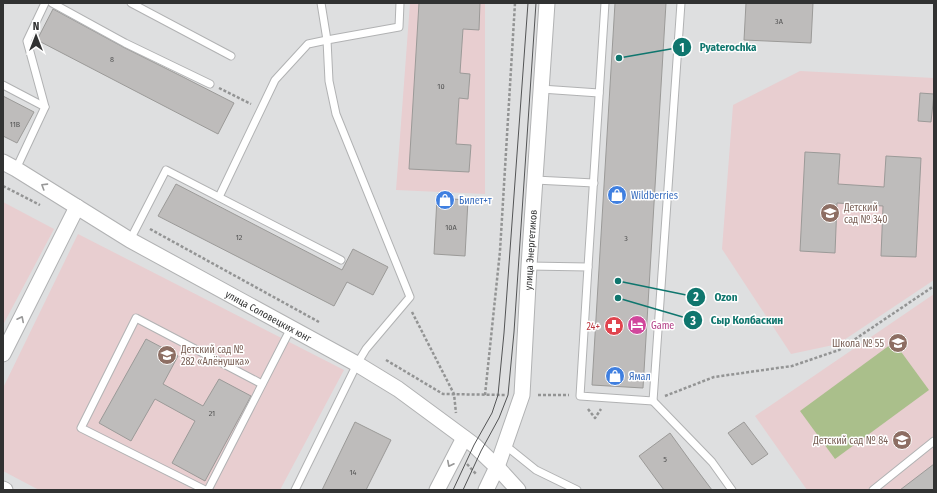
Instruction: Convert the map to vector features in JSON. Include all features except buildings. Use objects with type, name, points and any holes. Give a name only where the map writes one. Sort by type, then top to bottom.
[{"type":"street","name":"улица Энергетиков","points":[[486,490],[497,467],[522,395],[529,266],[547,3]]},
{"type":"street","name":"улица Соловецких юнг","points":[[9,166],[130,240],[357,364],[398,389],[481,451],[518,490]]},
{"type":"street","points":[[3,354],[77,207]]},
{"type":"street","points":[[437,490],[464,438]]},
{"type":"lane","points":[[9,166],[45,107],[27,41],[45,3]]},
{"type":"lane","points":[[52,3],[125,43],[210,84]]},
{"type":"lane","points":[[131,3],[231,56]]},
{"type":"lane","points":[[295,490],[357,364],[366,349],[410,297],[336,114],[329,81],[327,40],[320,3]]},
{"type":"lane","points":[[219,198],[275,80],[308,44],[399,27],[400,3]]},
{"type":"lane","points":[[605,3],[580,396],[653,401],[712,462],[732,490]]},
{"type":"lane","points":[[653,401],[681,3]]},
{"type":"lane","points":[[3,85],[45,107]]},
{"type":"lane","points":[[541,89],[599,93]]},
{"type":"lane","points":[[130,240],[166,170],[341,260]]},
{"type":"lane","points":[[535,180],[594,183]]},
{"type":"lane","points":[[529,266],[588,267]]},
{"type":"lane","points":[[262,384],[136,318],[81,428],[207,490],[262,384],[291,328]]},
{"type":"lane","points":[[873,490],[934,441]]},
{"type":"lane","points":[[504,445],[536,470],[577,490]]},
{"type":"path","points":[[485,395],[500,251],[515,3]]},
{"type":"path","points":[[210,84],[261,109]]},
{"type":"path","points":[[139,223],[325,326]]},
{"type":"path","points":[[653,401],[714,377],[792,366],[839,350],[934,286]]},
{"type":"path","points":[[366,349],[443,394],[570,395]]},
{"type":"shaded area","points":[[410,3],[485,3],[485,194],[396,190]]},
{"type":"shaded area","name":"Детский сад № 340","points":[[800,71],[934,78],[934,280],[838,344],[791,354],[722,249],[733,105]]},
{"type":"shaded area","points":[[3,202],[54,229],[3,325]]},
{"type":"shaded area","name":"Детский сад № 282 «Алёнушка»","points":[[78,234],[344,370],[280,490],[39,490],[3,471],[3,388]]},
{"type":"shaded area","name":"Школа № 55","points":[[934,294],[934,490],[807,490],[755,416]]},
{"type":"green space","points":[[894,342],[929,390],[835,459],[800,411]]},
{"type":"tram line","points":[[453,490],[474,445],[492,413],[498,395],[504,333],[528,3]]},
{"type":"tram line","points":[[463,490],[481,451],[499,418],[508,395],[514,332],[536,3]]},
{"type":"place","name":"Pyaterochka","points":[[619,58]]},
{"type":"place","name":"Wildberries","points":[[617,195]]},
{"type":"place","name":"Билет+т","points":[[445,200]]},
{"type":"place","name":"Детский сад № 340","points":[[830,213]]},
{"type":"place","name":"Ozon","points":[[618,281]]},
{"type":"place","name":"Сыр Колбаскин","points":[[618,298]]},
{"type":"place","name":"Game","points":[[637,325]]},
{"type":"place","name":"24+","points":[[614,326]]},
{"type":"place","name":"Школа № 55","points":[[898,343]]},
{"type":"place","name":"Детский сад № 282 «Алёнушка»","points":[[167,355]]},
{"type":"place","name":"Ямал","points":[[615,376]]},
{"type":"place","name":"Детский сад № 84","points":[[902,440]]}]
